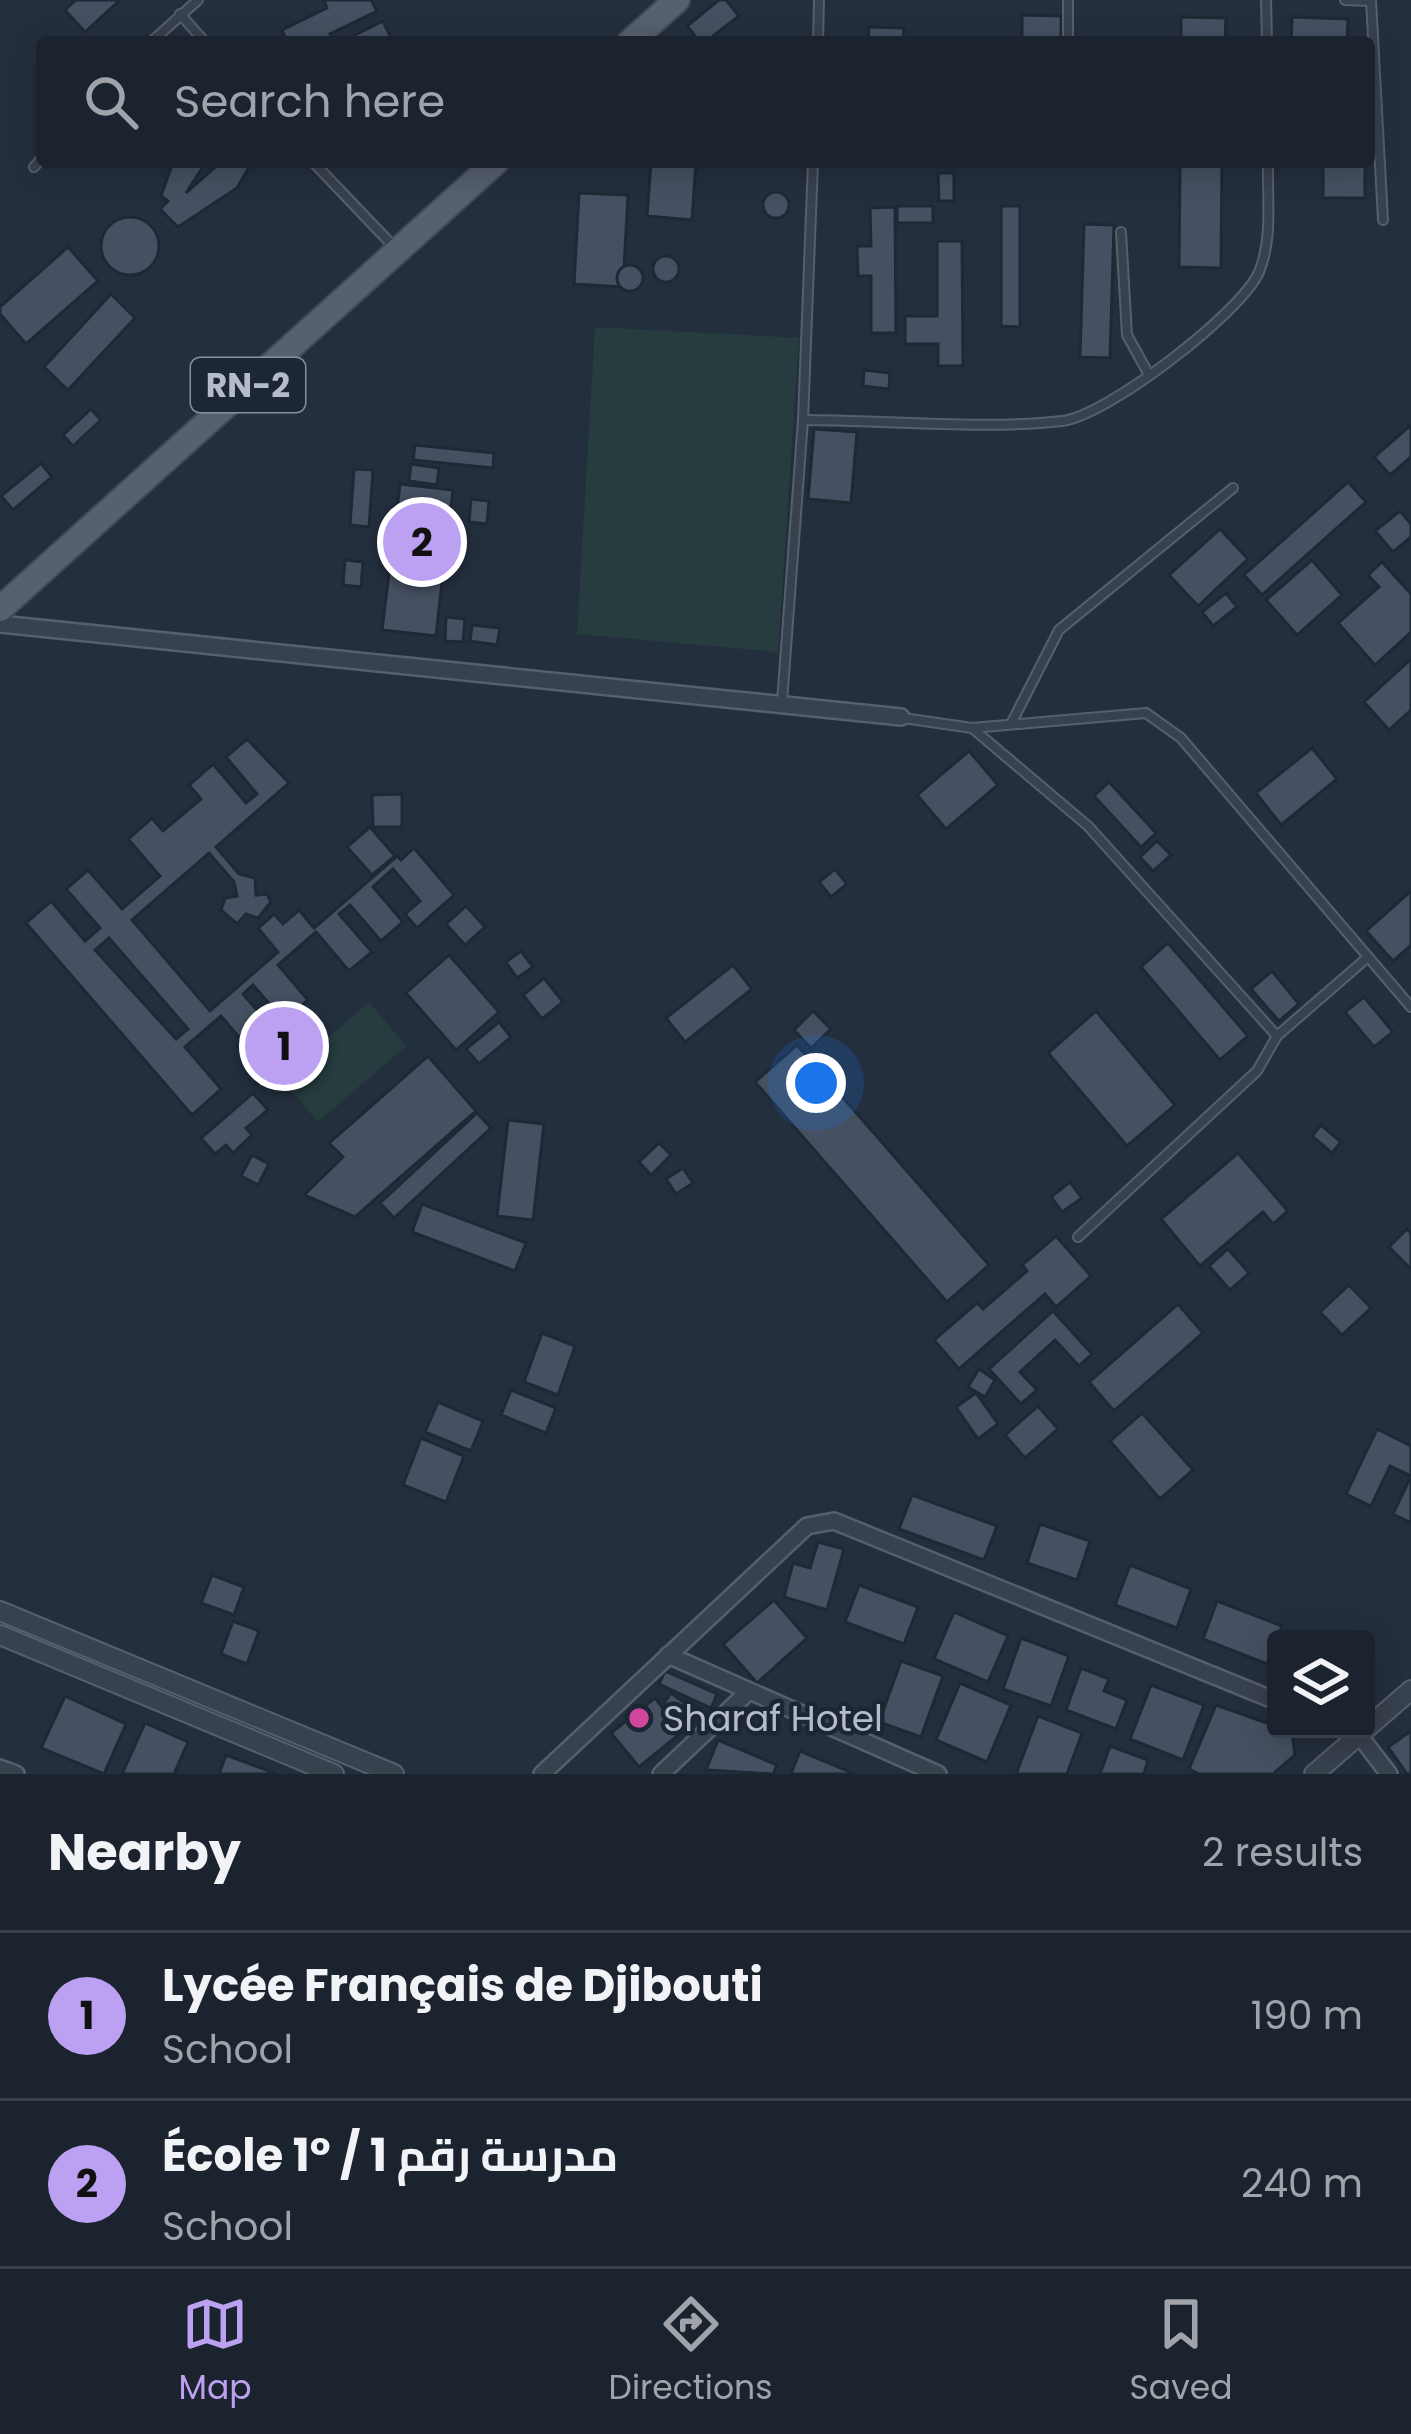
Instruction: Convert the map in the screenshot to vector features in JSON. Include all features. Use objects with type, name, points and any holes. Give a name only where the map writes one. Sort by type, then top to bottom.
[{"type":"main road","points":[[637,36],[677,0]]},
{"type":"main road","name":"RN-2","points":[[0,609],[489,168]]},
{"type":"street","points":[[0,624],[901,717]]},
{"type":"street","points":[[542,1774],[807,1526],[834,1521],[1267,1697]]},
{"type":"street","points":[[0,1611],[394,1774]]},
{"type":"street","points":[[0,1635],[334,1774]]},
{"type":"street","points":[[668,1655],[938,1774]]},
{"type":"street","points":[[1375,1715],[1411,1690]]},
{"type":"street","points":[[661,1774],[748,1692]]},
{"type":"street","points":[[1314,1774],[1346,1738]]},
{"type":"street","points":[[1356,1738],[1389,1774]]},
{"type":"street","points":[[0,1768],[16,1774]]},
{"type":"lane","points":[[157,36],[198,0]]},
{"type":"lane","points":[[818,36],[819,0]]},
{"type":"lane","points":[[1067,36],[1068,0]]},
{"type":"lane","points":[[1266,0],[1267,36]]},
{"type":"lane","points":[[1345,0],[1370,0],[1372,36]]},
{"type":"lane","points":[[180,14],[200,36]]},
{"type":"lane","points":[[1375,85],[1383,220]]},
{"type":"lane","points":[[319,168],[397,250]]},
{"type":"lane","points":[[782,702],[803,420],[813,168]]},
{"type":"lane","points":[[803,420],[1066,421],[1116,398],[1236,304],[1258,274],[1267,241],[1268,168]]},
{"type":"lane","points":[[1121,232],[1127,335],[1148,373]]},
{"type":"lane","points":[[1010,725],[1059,630],[1233,488]]},
{"type":"lane","points":[[901,717],[972,728],[1145,713],[1181,738],[1411,1007]]},
{"type":"lane","points":[[972,728],[1088,826],[1277,1036]]},
{"type":"lane","points":[[1078,1237],[1258,1071],[1277,1036],[1367,956]]},
{"type":"green space","points":[[595,327],[799,338],[778,652],[577,634]]},
{"type":"green space","points":[[369,1002],[406,1046],[318,1122],[281,1078]]},
{"type":"building","points":[[76,0],[120,0],[85,32],[65,10]]},
{"type":"building","points":[[324,0],[371,0],[377,11],[331,36],[284,36],[282,30],[327,8]]},
{"type":"building","points":[[719,0],[726,0],[739,16],[713,36],[695,36],[687,26]]},
{"type":"building","points":[[1022,15],[1061,16],[1061,36],[1022,36]]},
{"type":"building","points":[[1181,17],[1226,18],[1225,36],[1181,36]]},
{"type":"building","points":[[1292,17],[1348,19],[1347,36],[1291,36]]},
{"type":"building","points":[[383,21],[390,36],[353,36]]},
{"type":"building","points":[[869,27],[904,28],[903,36],[868,36]]},
{"type":"building","points":[[171,168],[202,168],[186,193],[214,168],[248,168],[237,188],[178,227],[160,209],[168,201],[161,196]]},
{"type":"building","points":[[651,168],[696,168],[692,220],[647,216]]},
{"type":"building","points":[[1180,168],[1222,168],[1221,268],[1179,267]]},
{"type":"building","points":[[1323,168],[1365,168],[1365,198],[1323,198]]},
{"type":"building","points":[[938,173],[954,173],[954,201],[939,201]]},
{"type":"building","points":[[776,192],[789,205],[776,218],[763,205]]},
{"type":"building","points":[[579,193],[628,195],[623,287],[574,284]]},
{"type":"building","points":[[897,206],[933,206],[933,223],[897,223]]},
{"type":"building","points":[[1001,206],[1020,206],[1020,327],[1001,326]]},
{"type":"building","points":[[895,207],[896,333],[871,333],[871,276],[858,276],[857,246],[871,246],[870,208]]},
{"type":"building","points":[[130,217],[151,225],[159,246],[151,267],[130,275],[109,267],[101,246],[109,225]]},
{"type":"building","points":[[1084,224],[1114,225],[1110,358],[1080,357]]},
{"type":"building","points":[[937,241],[962,241],[963,366],[938,366],[938,344],[905,344],[905,316],[937,316]]},
{"type":"building","points":[[68,247],[98,281],[26,344],[0,314],[0,307]]},
{"type":"building","points":[[666,256],[679,269],[666,282],[653,269]]},
{"type":"building","points":[[630,265],[643,278],[630,291],[617,278]]},
{"type":"building","points":[[111,294],[135,318],[68,390],[44,367]]},
{"type":"building","points":[[864,370],[890,373],[889,389],[863,386]]},
{"type":"building","points":[[91,409],[101,420],[73,446],[63,435]]},
{"type":"building","points":[[1411,425],[1411,457],[1390,475],[1374,457]]},
{"type":"building","points":[[814,429],[857,432],[851,503],[808,499]]},
{"type":"building","points":[[415,445],[494,453],[493,468],[413,460]]},
{"type":"building","points":[[41,463],[52,477],[13,510],[1,496]]},
{"type":"building","points":[[411,464],[439,468],[437,485],[409,481]]},
{"type":"building","points":[[354,469],[373,470],[369,527],[350,525]]},
{"type":"building","points":[[1348,482],[1366,502],[1262,595],[1244,575]]},
{"type":"building","points":[[400,484],[453,490],[449,526],[430,524],[427,545],[446,547],[436,636],[382,630]]},
{"type":"building","points":[[471,499],[489,501],[487,524],[469,522]]},
{"type":"building","points":[[1400,511],[1411,524],[1411,537],[1393,552],[1375,531]]},
{"type":"building","points":[[1220,529],[1248,559],[1198,606],[1169,575]]},
{"type":"building","points":[[345,560],[363,562],[361,587],[343,585]]},
{"type":"building","points":[[1312,560],[1342,595],[1297,635],[1266,600]]},
{"type":"building","points":[[1382,562],[1411,594],[1411,632],[1375,665],[1338,623],[1379,587],[1368,575]]},
{"type":"building","points":[[1226,593],[1237,607],[1213,626],[1202,612]]},
{"type":"building","points":[[446,617],[465,619],[463,642],[445,641]]},
{"type":"building","points":[[472,625],[500,628],[497,645],[470,641]]},
{"type":"building","points":[[1411,659],[1411,710],[1389,730],[1364,702]]},
{"type":"building","points":[[247,739],[289,783],[216,847],[239,874],[255,878],[256,895],[267,894],[271,902],[258,918],[246,914],[237,924],[221,910],[225,898],[237,896],[234,882],[209,853],[132,920],[210,1011],[278,952],[258,928],[274,914],[283,924],[299,910],[314,928],[397,856],[401,860],[414,848],[454,895],[417,928],[405,914],[420,901],[393,869],[373,887],[403,922],[381,941],[350,905],[339,914],[372,952],[349,971],[316,932],[278,965],[308,1000],[284,1021],[253,985],[243,994],[274,1029],[250,1050],[221,1016],[185,1047],[221,1089],[192,1115],[26,923],[51,901],[85,941],[100,928],[66,889],[88,870],[122,909],[160,876],[128,839],[152,818],[163,831],[201,799],[189,785],[213,764],[246,803],[257,794],[226,757]],"holes":[[[109,938],[188,1029],[176,1039],[95,950]]]},
{"type":"building","points":[[1312,748],[1337,779],[1281,825],[1256,793]]},
{"type":"building","points":[[969,751],[998,785],[946,829],[917,795]]},
{"type":"building","points":[[1109,782],[1156,833],[1141,847],[1094,796]]},
{"type":"building","points":[[402,794],[402,827],[373,827],[372,795]]},
{"type":"building","points":[[370,827],[395,856],[372,875],[347,847]]},
{"type":"building","points":[[1157,841],[1171,855],[1153,871],[1140,857]]},
{"type":"building","points":[[835,869],[847,884],[831,897],[819,882]]},
{"type":"building","points":[[1411,891],[1411,945],[1393,961],[1366,931]]},
{"type":"building","points":[[466,906],[485,927],[465,945],[446,924]]},
{"type":"building","points":[[1168,943],[1248,1036],[1220,1060],[1141,967]]},
{"type":"building","points":[[521,951],[533,967],[517,978],[506,962]]},
{"type":"building","points":[[449,955],[499,1012],[456,1050],[406,993]]},
{"type":"building","points":[[733,965],[752,989],[685,1042],[666,1018]]},
{"type":"building","points":[[1272,971],[1299,1004],[1279,1021],[1251,989]]},
{"type":"building","points":[[544,978],[563,1002],[542,1019],[523,995]]},
{"type":"building","points":[[1364,997],[1393,1032],[1374,1047],[1345,1012]]},
{"type":"building","points":[[813,1011],[831,1029],[811,1048],[794,1030]]},
{"type":"building","points":[[1096,1011],[1175,1105],[1127,1146],[1048,1053]]},
{"type":"building","points":[[499,1022],[511,1037],[479,1064],[466,1049]]},
{"type":"building","points":[[797,1045],[989,1265],[947,1302],[755,1082]]},
{"type":"building","points":[[428,1056],[476,1111],[355,1217],[304,1195],[343,1157],[329,1143]]},
{"type":"building","points":[[253,1093],[268,1110],[246,1128],[252,1135],[233,1153],[226,1145],[215,1154],[201,1138]]},
{"type":"building","points":[[477,1113],[491,1128],[394,1218],[380,1203]]},
{"type":"building","points":[[508,1120],[544,1124],[533,1220],[497,1216]]},
{"type":"building","points":[[1321,1125],[1341,1142],[1332,1153],[1312,1136]]},
{"type":"building","points":[[659,1143],[671,1155],[651,1175],[639,1162]]},
{"type":"building","points":[[1238,1153],[1288,1211],[1273,1224],[1263,1212],[1200,1266],[1161,1219]]},
{"type":"building","points":[[252,1155],[269,1164],[258,1185],[241,1176]]},
{"type":"building","points":[[683,1168],[693,1183],[676,1194],[666,1179]]},
{"type":"building","points":[[1070,1182],[1082,1198],[1062,1212],[1051,1197]]},
{"type":"building","points":[[422,1204],[526,1243],[515,1271],[412,1232]]},
{"type":"building","points":[[1407,1229],[1411,1233],[1411,1269],[1389,1247]]},
{"type":"building","points":[[1056,1236],[1091,1276],[1056,1307],[1045,1294],[959,1369],[934,1340],[977,1303],[983,1309],[1027,1271],[1022,1265]]},
{"type":"building","points":[[1228,1249],[1249,1273],[1230,1290],[1209,1266]]},
{"type":"building","points":[[1349,1285],[1371,1308],[1342,1335],[1320,1312]]},
{"type":"building","points":[[1178,1304],[1203,1333],[1114,1411],[1089,1382]]},
{"type":"building","points":[[1053,1311],[1092,1354],[1079,1366],[1055,1340],[1020,1372],[1037,1390],[1021,1404],[989,1369]]},
{"type":"building","points":[[542,1333],[575,1346],[558,1395],[524,1382]]},
{"type":"building","points":[[979,1369],[995,1380],[985,1397],[968,1387]]},
{"type":"building","points":[[511,1390],[556,1408],[546,1433],[501,1415]]},
{"type":"building","points":[[976,1393],[998,1424],[978,1439],[956,1407]]},
{"type":"building","points":[[438,1402],[483,1421],[471,1451],[425,1432]]},
{"type":"building","points":[[1038,1406],[1058,1429],[1025,1458],[1005,1435]]},
{"type":"building","points":[[1142,1413],[1193,1470],[1160,1499],[1110,1441]]},
{"type":"building","points":[[1377,1429],[1411,1446],[1411,1476],[1390,1466],[1371,1506],[1346,1494]]},
{"type":"building","points":[[421,1438],[464,1456],[446,1502],[403,1485]]},
{"type":"building","points":[[1411,1476],[1411,1523],[1393,1514]]},
{"type":"building","points":[[912,1495],[997,1526],[984,1560],[899,1529]]},
{"type":"building","points":[[1040,1524],[1090,1541],[1077,1580],[1027,1563]]},
{"type":"building","points":[[818,1542],[844,1549],[827,1610],[784,1597],[793,1563],[810,1568]]},
{"type":"building","points":[[1130,1565],[1191,1589],[1177,1628],[1115,1605]]},
{"type":"building","points":[[212,1575],[244,1587],[234,1615],[201,1603]]},
{"type":"building","points":[[859,1585],[918,1607],[904,1644],[845,1622]]},
{"type":"building","points":[[774,1600],[807,1638],[757,1683],[723,1644]]},
{"type":"building","points":[[1217,1601],[1282,1626],[1267,1630],[1267,1664],[1203,1639]]},
{"type":"building","points":[[954,1612],[1008,1636],[988,1682],[934,1659]]},
{"type":"building","points":[[233,1621],[259,1631],[247,1664],[221,1654]]},
{"type":"building","points":[[1021,1638],[1069,1656],[1051,1706],[1003,1689]]},
{"type":"building","points":[[901,1661],[943,1676],[921,1737],[879,1722]]},
{"type":"building","points":[[1081,1668],[1109,1679],[1104,1691],[1127,1700],[1116,1729],[1066,1710]]},
{"type":"building","points":[[665,1671],[717,1694],[711,1708],[659,1684]]},
{"type":"building","points":[[960,1683],[1011,1705],[987,1762],[936,1740]]},
{"type":"building","points":[[1151,1685],[1204,1705],[1183,1760],[1130,1739]]},
{"type":"building","points":[[671,1693],[700,1714],[692,1724],[664,1703]]},
{"type":"building","points":[[65,1696],[126,1724],[104,1774],[41,1748]]},
{"type":"building","points":[[655,1698],[682,1732],[639,1767],[611,1733]]},
{"type":"building","points":[[1216,1705],[1267,1723],[1267,1738],[1293,1738],[1295,1755],[1273,1774],[1199,1774],[1189,1769]]},
{"type":"building","points":[[1038,1716],[1082,1733],[1067,1774],[1016,1774]]},
{"type":"building","points":[[145,1723],[188,1742],[174,1774],[122,1774]]},
{"type":"building","points":[[1411,1731],[1411,1774],[1407,1774],[1388,1747]]},
{"type":"building","points":[[718,1740],[777,1765],[773,1774],[706,1770]]},
{"type":"building","points":[[1110,1746],[1148,1760],[1144,1774],[1100,1774]]},
{"type":"building","points":[[800,1751],[855,1774],[791,1774]]},
{"type":"building","points":[[226,1755],[277,1774],[219,1774]]},
{"type":"place","name":"École 1° / مدرسة رقم 1","points":[[422,542]]},
{"type":"place","name":"Lycée Français de Djibouti","points":[[284,1046]]},
{"type":"place","name":"Sharaf Hotel","points":[[639,1718]]}]
